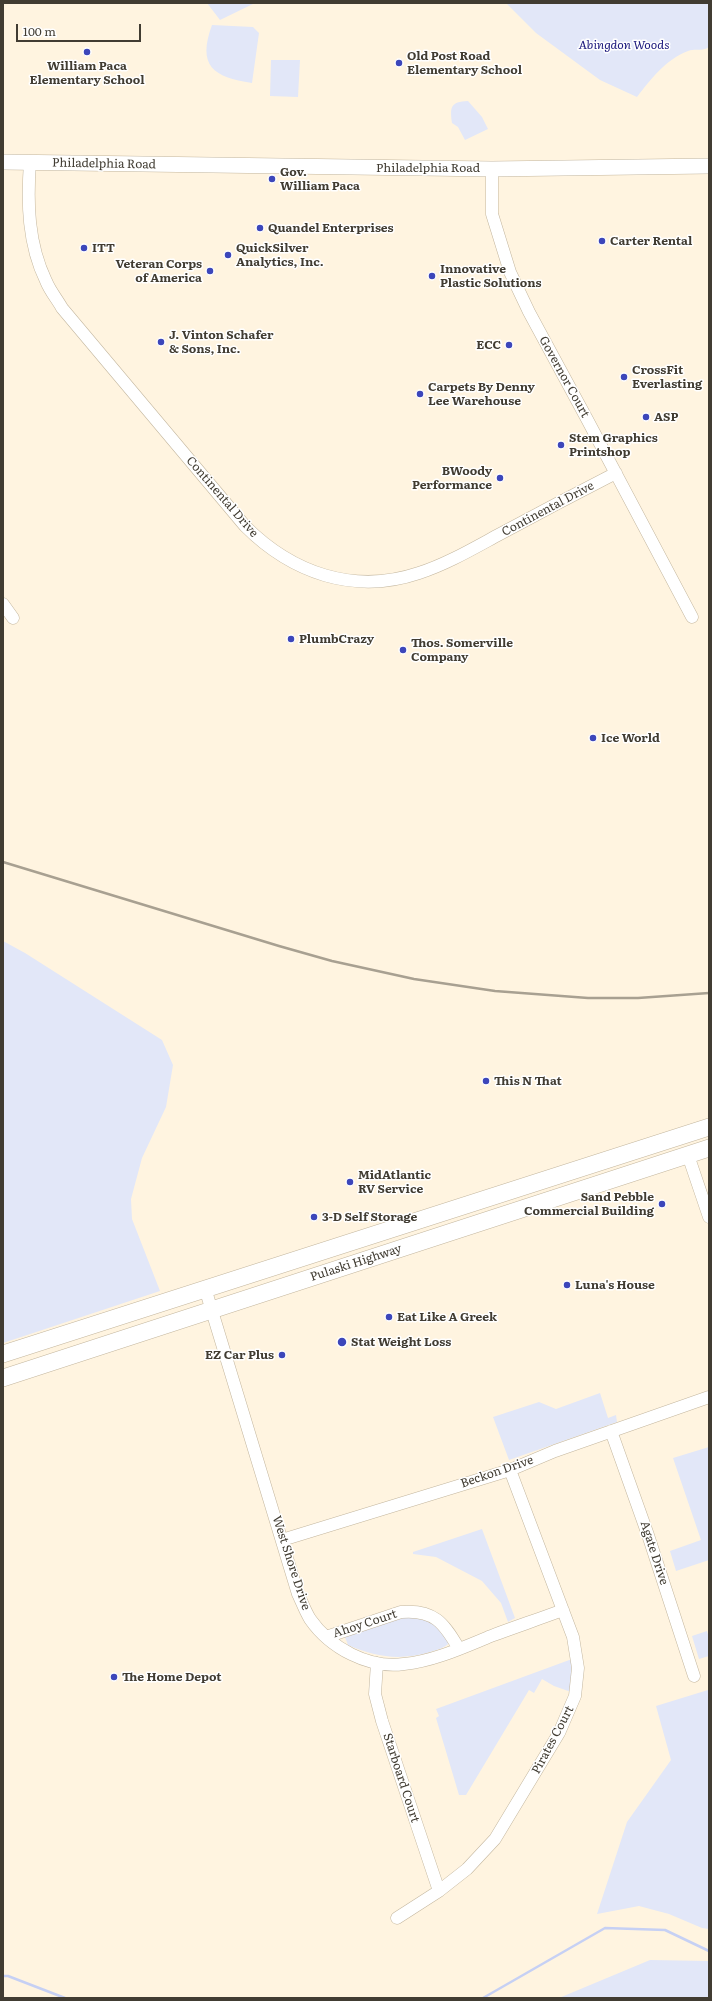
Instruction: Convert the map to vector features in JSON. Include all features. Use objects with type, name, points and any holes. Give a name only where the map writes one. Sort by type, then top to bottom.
[{"type":"highway","name":"Pulaski Highway","points":[[3,1354],[709,1127]]},
{"type":"highway","name":"Pulaski Highway","points":[[3,1378],[709,1148]]},
{"type":"main road","name":"Philadelphia Road","points":[[3,162],[492,169],[709,166]]},
{"type":"street","name":"Continental Drive","points":[[30,162],[28,207],[32,239],[46,282],[62,308],[245,526],[261,542],[289,561],[318,574],[351,581],[378,581],[413,575],[438,566],[616,474]]},
{"type":"street","name":"Governor Court","points":[[492,169],[492,214],[510,272],[529,312],[692,617]]},
{"type":"street","points":[[3,604],[12,618]]},
{"type":"street","points":[[688,1154],[709,1217]]},
{"type":"street","name":"West Shore Drive","points":[[205,1288],[298,1594],[309,1618],[326,1637],[355,1656],[377,1663],[402,1665],[460,1649],[563,1610]]},
{"type":"street","name":"Beckon Drive","points":[[282,1540],[510,1470],[555,1451],[709,1397]]},
{"type":"street","name":"Agate Drive","points":[[611,1431],[648,1535],[694,1676]]},
{"type":"street","name":"Pirates Court","points":[[397,1918],[439,1891],[467,1869],[495,1839],[566,1719],[575,1696],[578,1668],[573,1637],[510,1470]]},
{"type":"street","name":"Ahoy Court","points":[[326,1637],[401,1612],[413,1611],[431,1616],[441,1621],[460,1649]]},
{"type":"street","name":"Starboard Court","points":[[377,1663],[376,1694],[382,1721],[439,1891]]},
{"type":"green space","points":[[207,3],[255,3],[220,20]]},
{"type":"green space","name":"Abingdon Woods","points":[[506,3],[709,3],[709,47],[688,51],[672,59],[659,71],[637,97],[600,80],[536,33]]},
{"type":"green space","points":[[212,25],[253,27],[259,33],[252,83],[227,77],[218,73],[212,67],[208,60],[206,51]]},
{"type":"green space","points":[[271,60],[300,60],[298,97],[270,96]]},
{"type":"green space","points":[[468,101],[482,117],[488,129],[465,140],[458,127],[452,123],[451,109],[454,104]]},
{"type":"green space","points":[[3,941],[25,953],[162,1040],[173,1065],[166,1107],[142,1158],[131,1199],[132,1219],[160,1291],[3,1343]]},
{"type":"green space","points":[[600,1393],[608,1418],[616,1415],[617,1422],[509,1460],[493,1417],[539,1402],[556,1409]]},
{"type":"green space","points":[[709,1447],[709,1560],[676,1571],[670,1551],[701,1540],[673,1458]]},
{"type":"green space","points":[[482,1529],[515,1618],[508,1622],[501,1603],[482,1581],[436,1557],[413,1554],[413,1552]]},
{"type":"green space","points":[[408,1614],[436,1622],[449,1643],[443,1648],[430,1652],[419,1655],[398,1657],[378,1655],[348,1645],[345,1637]]},
{"type":"green space","points":[[707,1631],[709,1638],[709,1656],[699,1659],[692,1636]]},
{"type":"green space","points":[[572,1659],[571,1692],[554,1686],[542,1679],[534,1693],[529,1690],[466,1795],[459,1795],[436,1718],[439,1716],[436,1709]]},
{"type":"green space","points":[[709,1687],[709,1929],[702,1928],[669,1914],[639,1906],[597,1914],[627,1822],[671,1760],[656,1706],[708,1690]]},
{"type":"green space","points":[[650,1960],[709,1961],[709,1998],[559,1998]]},
{"type":"waterway","points":[[483,1998],[605,1928],[665,1930],[709,1951]]},
{"type":"waterway","points":[[3,1976],[8,1976],[65,1998]]},
{"type":"railway","points":[[3,862],[279,946],[332,961],[414,979],[495,991],[588,998],[638,998],[709,993]]},
{"type":"place","name":"William Paca Elementary School","points":[[87,52]]},
{"type":"place","name":"Old Post Road Elementary School","points":[[399,63]]},
{"type":"place","name":"Gov. William Paca","points":[[272,179]]},
{"type":"place","name":"Quandel Enterprises","points":[[260,228]]},
{"type":"place","name":"Carter Rental","points":[[602,241]]},
{"type":"place","name":"ITT","points":[[84,248]]},
{"type":"place","name":"QuickSilver Analytics, Inc.","points":[[228,255]]},
{"type":"place","name":"Veteran Corps of America","points":[[210,271]]},
{"type":"place","name":"Innovative Plastic Solutions","points":[[432,276]]},
{"type":"place","name":"J. Vinton Schafer & Sons, Inc.","points":[[161,342]]},
{"type":"place","name":"ECC","points":[[509,345]]},
{"type":"place","name":"CrossFit Everlasting","points":[[624,377]]},
{"type":"place","name":"Carpets By Denny Lee Warehouse","points":[[420,394]]},
{"type":"place","name":"ASP","points":[[646,417]]},
{"type":"place","name":"Stem Graphics Printshop","points":[[561,445]]},
{"type":"place","name":"BWoody Performance","points":[[500,478]]},
{"type":"place","name":"PlumbCrazy","points":[[291,639]]},
{"type":"place","name":"Thos. Somerville Company","points":[[403,650]]},
{"type":"place","name":"Ice World","points":[[593,738]]},
{"type":"place","name":"This N That","points":[[486,1081]]},
{"type":"place","name":"MidAtlantic RV Service","points":[[350,1182]]},
{"type":"place","name":"Sand Pebble Commercial Building","points":[[662,1204]]},
{"type":"place","name":"3-D Self Storage","points":[[314,1217]]},
{"type":"place","name":"Luna's House","points":[[567,1285]]},
{"type":"place","name":"Eat Like A Greek","points":[[389,1317]]},
{"type":"place","name":"Stat Weight Loss","points":[[342,1342]]},
{"type":"place","name":"EZ Car Plus","points":[[282,1355]]},
{"type":"place","name":"The Home Depot","points":[[114,1677]]}]
